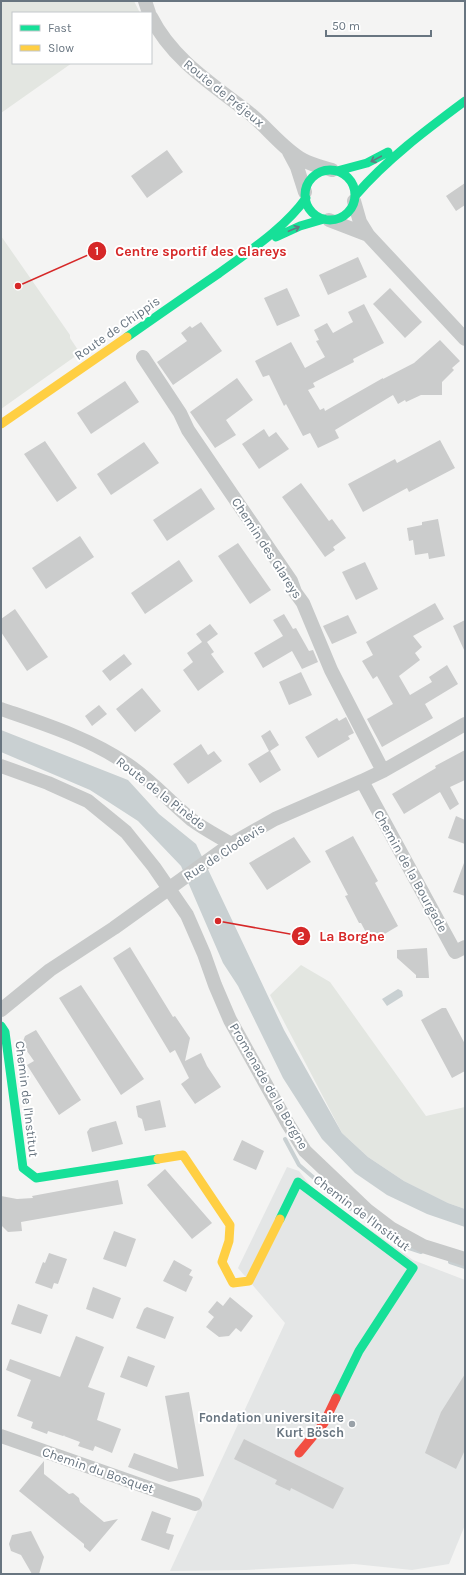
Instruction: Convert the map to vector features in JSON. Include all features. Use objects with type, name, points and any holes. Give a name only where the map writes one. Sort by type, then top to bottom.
[{"type":"street","points":[[145,1],[149,12]]},
{"type":"street","name":"Route de Préjeux","points":[[152,19],[163,38],[186,63],[208,83],[248,113],[285,147],[304,160],[335,171]]},
{"type":"street","name":"Route de Chippis","points":[[1,424],[247,254],[299,208],[306,195],[308,183],[314,176],[324,171],[335,171],[367,163],[422,132],[465,102]]},
{"type":"street","name":"Route de Chippis","points":[[247,254],[289,231],[326,219],[338,219],[346,214],[351,208],[355,198],[378,170],[422,132]]},
{"type":"street","name":"Route de Préjeux","points":[[285,147],[298,167],[306,195]]},
{"type":"street","points":[[335,171],[346,176],[351,182],[360,222],[368,236],[465,339]]},
{"type":"street","points":[[306,195],[310,209],[316,215],[368,236]]},
{"type":"street","name":"Chemin des Glareys","points":[[143,357],[180,413],[188,430],[291,581],[295,592],[303,603],[330,670],[383,771]]},
{"type":"street","name":"Route de la Pinède","points":[[1,709],[61,730],[99,746],[146,778],[193,820],[231,844]]},
{"type":"street","name":"Rue de Clodevis","points":[[1,1010],[50,970],[114,928],[231,844],[275,819],[383,771],[465,724]]},
{"type":"street","name":"Promenade de la Borgne","points":[[1,766],[48,783],[88,801],[126,832],[171,887],[187,915],[230,1020],[288,1124],[305,1151],[367,1210],[392,1229],[423,1246],[465,1260]]},
{"type":"street","name":"Chemin de la Bourgade","points":[[362,781],[455,952],[465,947]]},
{"type":"street","name":"Chemin de l'Institut","points":[[1,1026],[5,1032],[23,1168],[36,1178],[182,1155],[230,1225],[229,1241],[222,1262],[233,1283],[249,1281],[298,1182],[413,1268],[359,1351],[324,1422],[299,1453]]},
{"type":"street","name":"Chemin du Bosquet","points":[[1,1436],[195,1504]]},
{"type":"shaded area","points":[[1,1],[134,1],[140,12],[12,12],[12,64],[71,64],[1,113]]},
{"type":"shaded area","points":[[1,236],[70,335],[70,338],[80,353],[1,409]]},
{"type":"shaded area","points":[[1,730],[128,780],[159,814],[196,844],[284,1030],[342,1133],[368,1157],[404,1181],[448,1203],[465,1209],[465,1227],[427,1214],[387,1195],[355,1173],[322,1139],[283,1078],[238,986],[223,963],[181,866],[138,821],[90,790],[1,752]]},
{"type":"shaded area","points":[[301,965],[330,982],[426,1116],[465,1107],[465,1209],[448,1203],[404,1181],[368,1157],[342,1133],[270,995]]},
{"type":"shaded area","points":[[398,989],[402,991],[403,996],[387,1006],[382,999]]},
{"type":"shaded area","name":"Fondation universitaire Kurt Bösch","points":[[287,1167],[299,1171],[313,1189],[413,1260],[465,1280],[465,1525],[449,1564],[412,1570],[354,1564],[246,1570],[170,1571],[285,1323],[238,1268]]},
{"type":"building","points":[[167,150],[183,172],[147,198],[131,176]]},
{"type":"building","points":[[465,183],[465,205],[456,211],[446,196]]},
{"type":"building","points":[[358,257],[367,277],[328,295],[319,275]]},
{"type":"building","points":[[287,288],[300,316],[277,326],[264,298]]},
{"type":"building","points":[[390,288],[422,322],[405,338],[373,304]]},
{"type":"building","points":[[364,304],[384,343],[353,359],[354,362],[313,383],[315,387],[308,390],[320,410],[324,408],[325,411],[383,378],[414,363],[440,340],[460,361],[452,368],[454,370],[442,382],[442,395],[421,395],[398,404],[393,395],[335,430],[339,438],[318,448],[310,433],[303,436],[286,404],[284,406],[269,375],[263,377],[255,361],[291,342],[305,368],[325,357],[316,341],[319,340],[314,330],[327,323],[333,333],[353,322],[348,312]]},
{"type":"building","points":[[201,322],[222,351],[173,385],[157,362],[187,341],[181,333],[190,326],[192,328]]},
{"type":"building","points":[[237,378],[253,400],[226,420],[236,435],[215,448],[190,412]]},
{"type":"building","points":[[125,381],[139,402],[91,434],[77,413]]},
{"type":"building","points":[[264,429],[269,437],[276,432],[289,449],[259,469],[242,444]]},
{"type":"building","points":[[440,440],[455,468],[409,492],[407,488],[363,512],[348,484],[395,459],[397,463]]},
{"type":"building","points":[[45,441],[77,488],[57,502],[24,454]]},
{"type":"building","points":[[144,442],[159,463],[111,495],[97,474]]},
{"type":"building","points":[[301,483],[329,521],[332,519],[346,538],[333,547],[335,550],[325,557],[282,497]]},
{"type":"building","points":[[201,488],[215,509],[167,541],[153,520]]},
{"type":"building","points":[[438,519],[445,556],[429,559],[428,553],[415,555],[413,540],[409,541],[407,528],[422,525],[422,522]]},
{"type":"building","points":[[80,536],[94,557],[46,589],[32,568]]},
{"type":"building","points":[[238,543],[271,590],[250,604],[218,556]]},
{"type":"building","points":[[179,560],[193,581],[145,614],[131,593]]},
{"type":"building","points":[[365,562],[378,589],[356,600],[342,572]]},
{"type":"building","points":[[435,603],[444,619],[413,636],[422,647],[415,653],[420,660],[399,676],[410,695],[432,682],[429,677],[447,665],[458,684],[425,704],[433,718],[382,747],[367,719],[393,704],[377,676],[373,679],[362,661],[373,655],[366,642]]},
{"type":"building","points":[[15,609],[48,657],[27,671],[1,632],[1,619]]},
{"type":"building","points":[[284,614],[293,629],[296,628],[309,651],[313,650],[318,662],[302,669],[292,651],[263,668],[254,653],[283,636],[273,620]]},
{"type":"building","points":[[348,615],[357,633],[332,644],[323,626]]},
{"type":"building","points":[[465,620],[465,652],[453,626]]},
{"type":"building","points":[[210,624],[218,634],[207,642],[214,652],[211,654],[224,672],[198,691],[183,670],[193,662],[187,653],[202,642],[196,634]]},
{"type":"building","points":[[124,654],[132,664],[110,681],[102,671]]},
{"type":"building","points":[[301,672],[312,695],[289,705],[279,682]]},
{"type":"building","points":[[142,688],[161,711],[135,732],[116,709]]},
{"type":"building","points":[[99,705],[107,714],[92,726],[85,716]]},
{"type":"building","points":[[346,717],[354,733],[348,736],[350,739],[318,758],[305,737],[337,718],[339,721]]},
{"type":"building","points":[[270,730],[279,745],[270,751],[281,770],[260,783],[248,764],[269,751],[261,736]]},
{"type":"building","points":[[201,744],[208,755],[214,751],[222,761],[188,784],[173,764]]},
{"type":"building","points":[[465,750],[465,780],[450,787],[459,804],[450,810],[440,792],[404,814],[392,794],[436,768],[435,766]]},
{"type":"building","points":[[456,816],[465,820],[465,844],[448,838]]},
{"type":"building","points":[[353,836],[378,881],[375,883],[398,926],[371,942],[345,896],[348,895],[325,851]]},
{"type":"building","points":[[294,837],[311,862],[267,890],[249,863]]},
{"type":"building","points":[[465,863],[465,896],[453,892]]},
{"type":"building","points":[[130,947],[173,1017],[175,1016],[190,1038],[185,1061],[201,1053],[207,1066],[221,1087],[195,1104],[181,1084],[189,1078],[175,1050],[170,1053],[113,958]]},
{"type":"building","points":[[427,948],[429,978],[416,978],[416,975],[397,958],[397,950]]},
{"type":"building","points":[[81,985],[144,1079],[121,1095],[59,998]]},
{"type":"building","points":[[442,1008],[446,1008],[465,1044],[465,1071],[452,1078],[421,1020]]},
{"type":"building","points":[[36,1030],[81,1100],[59,1115],[27,1065],[34,1061],[22,1044],[25,1036]]},
{"type":"building","points":[[160,1100],[166,1127],[145,1131],[142,1119],[138,1117],[136,1106]]},
{"type":"building","points":[[116,1121],[123,1144],[92,1152],[87,1132],[90,1128]]},
{"type":"building","points":[[242,1140],[264,1151],[256,1170],[233,1160]]},
{"type":"building","points":[[165,1169],[212,1223],[192,1239],[147,1185]]},
{"type":"building","points":[[118,1180],[123,1204],[21,1222],[22,1231],[8,1232],[1,1225],[1,1196],[17,1199],[33,1198],[32,1196]]},
{"type":"building","points":[[114,1231],[136,1239],[126,1267],[103,1259]]},
{"type":"building","points":[[49,1253],[67,1259],[58,1284],[54,1283],[52,1289],[35,1283],[43,1262],[45,1263]]},
{"type":"building","points":[[174,1260],[192,1270],[189,1275],[193,1277],[186,1292],[163,1281]]},
{"type":"building","points":[[93,1287],[121,1298],[113,1319],[86,1309]]},
{"type":"building","points":[[230,1297],[253,1316],[241,1332],[236,1328],[229,1336],[219,1337],[206,1327],[214,1317],[208,1312],[217,1301],[223,1306]]},
{"type":"building","points":[[18,1304],[48,1315],[41,1334],[11,1324]]},
{"type":"building","points":[[147,1307],[174,1317],[165,1339],[136,1328],[144,1309]]},
{"type":"building","points":[[76,1336],[104,1347],[88,1387],[105,1393],[97,1420],[121,1429],[112,1453],[95,1446],[93,1451],[78,1446],[80,1442],[64,1436],[65,1435],[63,1436],[48,1431],[47,1434],[31,1428],[33,1422],[17,1416],[31,1380],[6,1370],[10,1359],[60,1377]]},
{"type":"building","points":[[128,1356],[155,1366],[147,1387],[120,1377]]},
{"type":"building","points":[[465,1374],[465,1450],[456,1469],[425,1453],[441,1412]]},
{"type":"building","points":[[189,1392],[204,1476],[169,1482],[128,1467],[134,1453],[178,1469],[165,1396]]},
{"type":"building","points":[[244,1439],[344,1488],[333,1509],[291,1488],[290,1491],[275,1484],[277,1480],[234,1459]]},
{"type":"building","points":[[44,1461],[44,1474],[69,1494],[73,1493],[79,1498],[80,1502],[104,1522],[118,1519],[90,1552],[84,1547],[84,1544],[19,1491]]},
{"type":"building","points":[[152,1511],[171,1518],[166,1533],[174,1535],[169,1550],[141,1540]]},
{"type":"building","points":[[31,1531],[44,1557],[39,1574],[32,1574],[21,1555],[11,1551],[9,1544],[12,1535]]},
{"type":"waterway","points":[[285,1139],[299,1165],[350,1209]]},
{"type":"waterway","points":[[373,1226],[400,1245],[421,1252]]},
{"type":"waterway","points":[[450,1262],[465,1267]]},
{"type":"traffic: fast","points":[[355,196],[367,182],[394,157],[421,134],[465,101]]},
{"type":"traffic: fast","points":[[337,171],[367,163],[388,152]]},
{"type":"traffic: fast","points":[[330,170],[344,174],[351,181],[355,195],[351,209],[344,216],[330,220],[316,216],[309,209],[305,195],[309,181],[316,174],[330,170]]},
{"type":"traffic: fast","points":[[127,337],[218,274],[265,239],[288,219],[306,198]]},
{"type":"traffic: fast","points":[[276,237],[300,226],[324,219]]},
{"type":"traffic: fast","points":[[1,1026],[5,1032],[23,1168],[36,1178],[158,1159]]},
{"type":"traffic: fast","points":[[280,1219],[298,1182],[413,1268],[359,1351],[336,1398]]},
{"type":"traffic: slow","points":[[1,424],[127,337]]},
{"type":"traffic: slow","points":[[158,1159],[183,1155],[230,1225],[229,1241],[222,1262],[233,1283],[249,1281],[280,1219]]},
{"type":"traffic: jam","points":[[299,1453],[324,1423],[336,1398]]},
{"type":"place","name":"Centre sportif des Glareys","points":[[18,286]]},
{"type":"place","name":"La Borgne","points":[[218,921]]},
{"type":"place","name":"Fondation universitaire Kurt Bösch","points":[[352,1424]]}]
